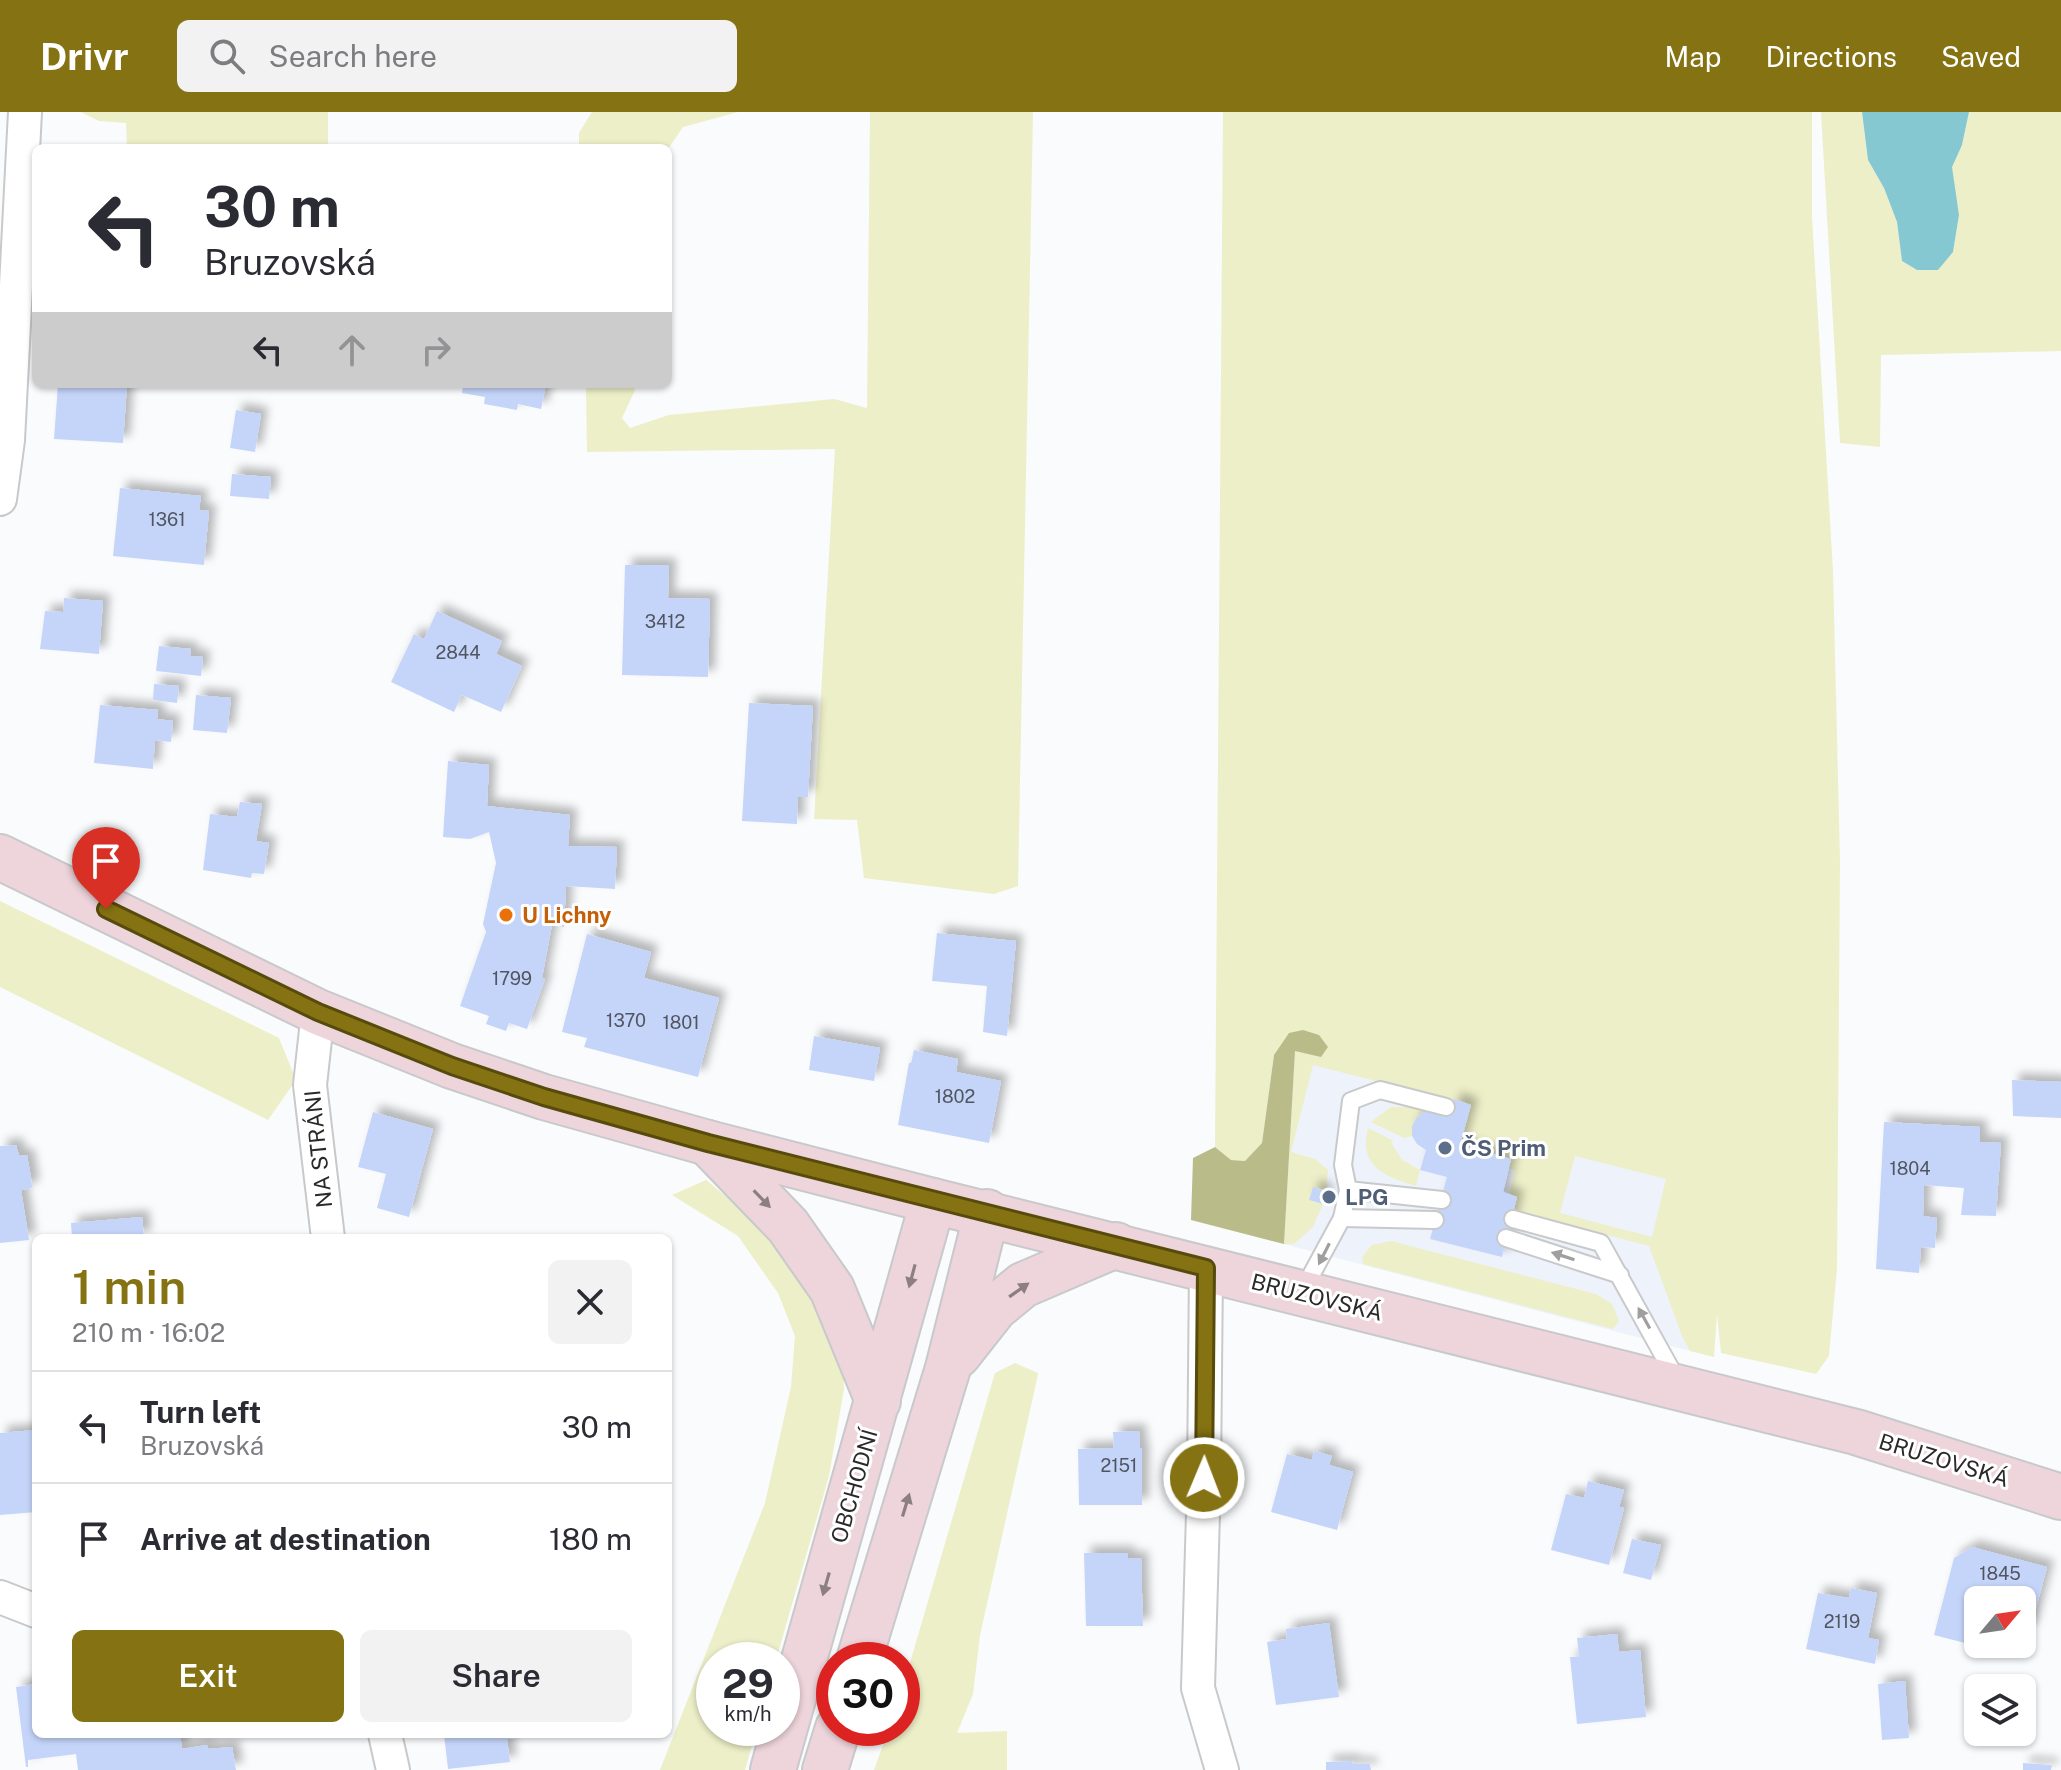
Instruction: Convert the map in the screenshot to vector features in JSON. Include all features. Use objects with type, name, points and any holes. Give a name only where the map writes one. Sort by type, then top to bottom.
[{"type":"main road","name":"BRUZOVSKÁ","points":[[0,857],[318,1012],[452,1066],[531,1092],[708,1143],[933,1201],[987,1212],[1856,1432],[2061,1497]]},
{"type":"main road","points":[[708,1143],[788,1226],[832,1289],[878,1401]]},
{"type":"main road","name":"OBCHODNÍ","points":[[773,1770],[933,1201]]},
{"type":"main road","points":[[864,1642],[948,1368],[987,1212]]},
{"type":"main road","points":[[948,1368],[995,1308],[1023,1285],[1116,1245]]},
{"type":"main road","points":[[825,1770],[832,1746]]},
{"type":"street","points":[[0,499],[8,440],[25,112]]},
{"type":"street","name":"NA STRÁNI","points":[[318,1012],[310,1085],[328,1234]]},
{"type":"street","points":[[1206,1268],[1198,1688],[1222,1770]]},
{"type":"street","points":[[0,1597],[32,1609]]},
{"type":"street","points":[[383,1738],[393,1770]]},
{"type":"lane","points":[[1301,1293],[1342,1218],[1348,1190],[1343,1165],[1351,1101],[1380,1090],[1446,1107]]},
{"type":"lane","points":[[1348,1190],[1442,1200]]},
{"type":"lane","points":[[1342,1218],[1435,1220]]},
{"type":"lane","points":[[1513,1219],[1601,1243],[1681,1387]]},
{"type":"lane","points":[[1506,1238],[1620,1275]]},
{"type":"shaded area","points":[[1295,1050],[1674,1147],[1690,1351],[1284,1244]]},
{"type":"green space","points":[[81,112],[328,112],[328,144],[127,144],[126,123],[99,121]]},
{"type":"green space","points":[[592,112],[738,112],[683,127],[671,144],[579,144],[579,133]]},
{"type":"green space","points":[[870,112],[1033,112],[1018,886],[994,894],[864,878],[857,820],[814,819],[835,449],[587,452],[586,388],[634,388],[622,418],[630,428],[669,415],[834,399],[867,408]]},
{"type":"green space","points":[[1223,112],[1812,112],[1812,217],[1833,571],[1840,862],[1837,1268],[1829,1356],[1816,1374],[1721,1353],[1717,1314],[1714,1357],[1690,1351],[1649,1246],[1514,1210],[1517,1197],[1509,1194],[1515,1171],[1460,1145],[1470,1105],[1313,1065],[1291,1152],[1315,1159],[1328,1170],[1326,1191],[1313,1188],[1309,1200],[1323,1204],[1313,1227],[1294,1244],[1284,1244],[1295,1050],[1319,1035],[1274,1055],[1262,1143],[1245,1161],[1231,1160],[1215,1147]],"holes":[[[1575,1156],[1666,1179],[1652,1237],[1560,1213]]]},
{"type":"green space","points":[[1821,112],[1862,112],[1868,160],[1884,188],[1897,222],[1902,261],[1917,270],[1937,270],[1953,252],[1959,215],[1951,167],[1962,145],[1969,112],[2061,112],[2061,351],[1881,355],[1880,447],[1840,443]]},
{"type":"green space","points":[[0,901],[279,1038],[296,1080],[268,1120],[0,987]]},
{"type":"green space","points":[[1303,1030],[1319,1035],[1328,1047],[1321,1057],[1295,1051],[1284,1244],[1191,1220],[1193,1158],[1215,1147],[1231,1160],[1245,1161],[1262,1143],[1274,1055],[1289,1033]]},
{"type":"green space","points":[[1391,1107],[1436,1111],[1421,1115],[1413,1125],[1412,1136],[1404,1138],[1371,1122]]},
{"type":"green space","points":[[1368,1128],[1394,1141],[1391,1142],[1402,1160],[1420,1170],[1416,1186],[1385,1174],[1371,1161],[1366,1141]]},
{"type":"green space","points":[[706,1180],[753,1218],[804,1272],[843,1365],[844,1389],[829,1476],[781,1642],[710,1642],[765,1503],[791,1387],[795,1336],[778,1293],[738,1236],[672,1195]]},
{"type":"green space","points":[[1391,1241],[1596,1294],[1612,1304],[1619,1321],[1613,1329],[1363,1264],[1362,1257],[1372,1245]]},
{"type":"green space","points":[[1015,1363],[1038,1373],[980,1635],[973,1694],[957,1733],[1007,1731],[1007,1770],[874,1770],[883,1746],[920,1746],[920,1642],[916,1642],[995,1373]]},
{"type":"green space","points":[[696,1678],[696,1746],[752,1746],[745,1770],[660,1770]]},
{"type":"water","points":[[1862,112],[1969,112],[1962,145],[1952,167],[1959,215],[1953,252],[1938,270],[1917,270],[1902,261],[1897,222],[1884,188],[1868,160]]},
{"type":"building","points":[[58,388],[127,388],[123,443],[54,439]]},
{"type":"building","points":[[463,388],[545,388],[541,409],[518,404],[517,410],[484,404],[485,397],[462,393]]},
{"type":"building","points":[[236,410],[261,414],[255,452],[230,448]]},
{"type":"building","points":[[232,474],[271,477],[269,499],[230,496]]},
{"type":"building","points":[[120,488],[201,496],[199,510],[209,511],[204,565],[113,556]]},
{"type":"building","points":[[625,565],[669,565],[668,598],[710,599],[708,677],[622,675]]},
{"type":"building","points":[[64,598],[103,601],[99,654],[40,649],[45,611],[63,612]]},
{"type":"building","points":[[437,611],[502,641],[496,654],[522,666],[501,712],[462,695],[454,712],[391,682],[414,634],[424,639]]},
{"type":"building","points":[[159,646],[191,649],[190,656],[203,657],[201,676],[156,671]]},
{"type":"building","points":[[154,684],[179,686],[177,703],[153,700]]},
{"type":"building","points":[[196,695],[231,698],[227,733],[193,730]]},
{"type":"building","points":[[749,703],[813,706],[808,797],[798,797],[797,824],[742,821]]},
{"type":"building","points":[[100,705],[158,710],[157,719],[173,721],[171,742],[155,740],[153,769],[94,763]]},
{"type":"building","points":[[448,761],[489,765],[487,806],[570,815],[568,846],[617,847],[615,889],[566,886],[564,927],[552,925],[542,978],[545,979],[527,1029],[509,1023],[506,1031],[486,1024],[489,1016],[460,1006],[486,932],[483,924],[496,863],[489,832],[470,839],[443,837]]},
{"type":"building","points":[[240,802],[262,804],[256,841],[269,843],[264,874],[252,873],[251,878],[203,870],[210,814],[237,817]]},
{"type":"building","points":[[937,933],[1016,941],[1007,1036],[983,1032],[987,986],[932,981]]},
{"type":"building","points":[[587,934],[651,952],[644,978],[719,998],[698,1077],[584,1047],[587,1038],[562,1032]]},
{"type":"building","points":[[814,1036],[880,1048],[874,1081],[809,1070]]},
{"type":"building","points":[[914,1050],[958,1059],[956,1072],[1001,1081],[989,1143],[898,1125]]},
{"type":"building","points":[[2012,1080],[2061,1082],[2061,1118],[2013,1116]]},
{"type":"building","points":[[1454,1099],[1471,1105],[1460,1145],[1511,1159],[1503,1192],[1517,1197],[1502,1257],[1430,1239],[1447,1177],[1420,1170],[1426,1150],[1412,1136],[1412,1126],[1417,1117],[1426,1111],[1450,1115]]},
{"type":"building","points":[[373,1112],[433,1129],[409,1217],[377,1208],[386,1174],[358,1167]]},
{"type":"building","points":[[1884,1122],[1980,1127],[1980,1142],[2001,1143],[1996,1216],[1961,1215],[1964,1188],[1924,1185],[1923,1216],[1937,1218],[1935,1248],[1921,1247],[1919,1273],[1876,1269]]},
{"type":"building","points":[[16,1145],[19,1156],[27,1155],[31,1178],[32,1188],[21,1190],[29,1240],[0,1243],[0,1146]]},
{"type":"building","points":[[1313,1187],[1326,1191],[1323,1204],[1309,1200]]},
{"type":"building","points":[[142,1217],[144,1234],[72,1234],[71,1223]]},
{"type":"building","points":[[32,1430],[32,1512],[0,1515],[0,1433]]},
{"type":"building","points":[[1139,1431],[1142,1505],[1079,1505],[1078,1449],[1114,1448],[1113,1432]]},
{"type":"building","points":[[1314,1451],[1332,1456],[1329,1465],[1353,1472],[1337,1530],[1271,1512],[1287,1454],[1312,1460]]},
{"type":"building","points":[[1588,1481],[1624,1490],[1619,1507],[1624,1508],[1609,1565],[1551,1550],[1566,1494],[1584,1498]]},
{"type":"building","points":[[1632,1539],[1661,1545],[1651,1580],[1623,1573]]},
{"type":"building","points":[[1972,1547],[2047,1567],[2036,1608],[2036,1586],[1964,1586],[1964,1643],[1934,1635],[1954,1558]]},
{"type":"building","points":[[1084,1553],[1128,1553],[1128,1559],[1141,1558],[1143,1626],[1086,1626]]},
{"type":"building","points":[[1851,1588],[1877,1593],[1868,1638],[1879,1640],[1875,1664],[1806,1649],[1818,1593],[1849,1598]]},
{"type":"building","points":[[1329,1623],[1339,1697],[1276,1705],[1267,1642],[1287,1639],[1286,1629]]},
{"type":"building","points":[[1617,1634],[1619,1652],[1640,1650],[1646,1717],[1577,1724],[1570,1657],[1579,1657],[1577,1638]]},
{"type":"building","points":[[1905,1681],[1909,1738],[1882,1740],[1878,1684]]},
{"type":"building","points":[[32,1685],[32,1738],[181,1738],[182,1749],[207,1745],[208,1749],[232,1747],[236,1770],[78,1770],[76,1754],[28,1760],[26,1767],[16,1687]]},
{"type":"building","points":[[444,1738],[514,1738],[507,1739],[510,1762],[448,1769]]},
{"type":"building","points":[[1352,1761],[1353,1764],[1370,1764],[1371,1770],[1326,1770],[1326,1762]]},
{"type":"building","points":[[2023,1763],[2052,1765],[2051,1770],[2023,1770]]},
{"type":"place","name":"U Lichny","points":[[506,915]]},
{"type":"place","name":"ČS Prim","points":[[1445,1148]]},
{"type":"place","name":"LPG","points":[[1329,1197]]},
{"type":"route","points":[[106,909],[318,1012],[452,1066],[544,1097],[708,1143],[1206,1268],[1204,1478]]}]
